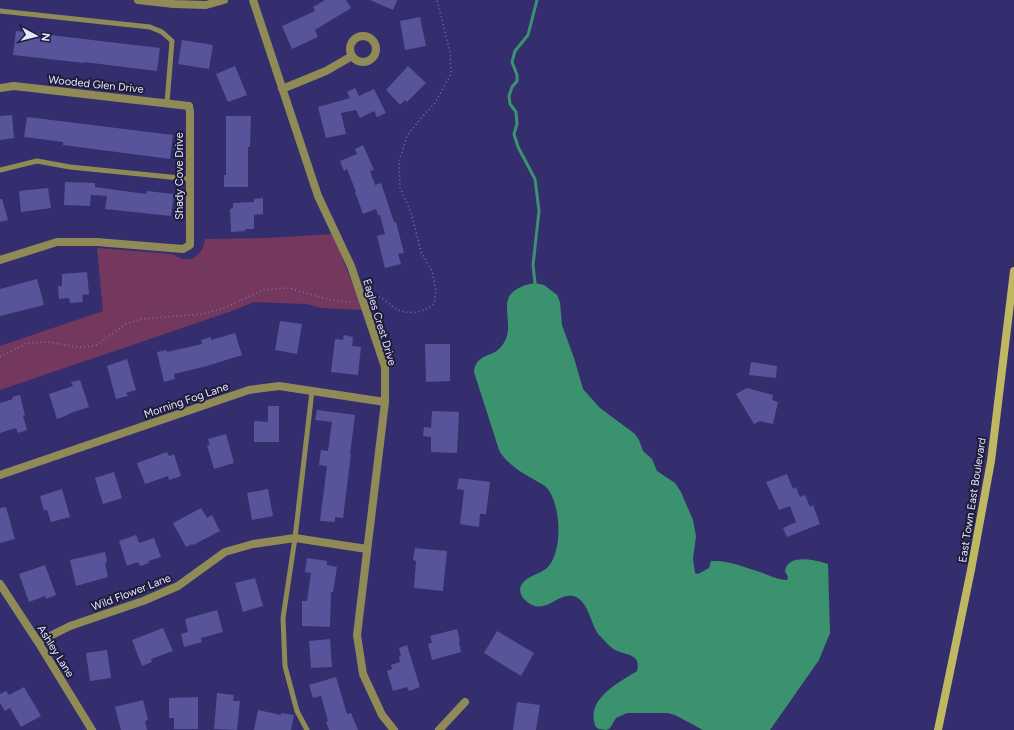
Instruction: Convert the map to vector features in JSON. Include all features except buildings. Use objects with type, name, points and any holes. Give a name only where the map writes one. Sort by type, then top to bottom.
[{"type":"street","points":[[138,0],[174,4],[206,5],[224,0]]},
{"type":"street","name":"Eagles Crest Drive","points":[[253,0],[318,196],[351,266],[385,367],[385,402],[357,635],[363,674],[382,715],[394,730]]},
{"type":"street","points":[[282,89],[326,71],[352,56]]},
{"type":"street","name":"Wooded Glen Drive","points":[[0,88],[14,86],[189,106]]},
{"type":"street","name":"Shady Cove Drive","points":[[0,260],[57,242],[97,242],[183,249],[190,245],[189,106]]},
{"type":"street","name":"East Town East Boulevard","points":[[938,730],[971,570],[991,461],[1014,271]]},
{"type":"street","name":"Morning Fog Lane","points":[[0,475],[250,390],[279,386],[385,402]]},
{"type":"street","name":"Wild Flower Lane","points":[[38,642],[70,626],[143,601],[178,586],[224,552],[253,544],[294,538],[367,549]]},
{"type":"street","name":"Ashley Lane","points":[[0,584],[38,642],[92,730]]},
{"type":"street","points":[[439,730],[465,702]]},
{"type":"lane","points":[[0,11],[150,28],[162,32],[172,41],[167,103]]},
{"type":"lane","points":[[0,170],[37,161],[70,167],[190,179]]},
{"type":"lane","points":[[307,730],[297,711],[285,666],[283,618],[312,391]]},
{"type":"path","points":[[0,357],[27,343],[48,342],[81,347],[96,345],[126,324],[136,321],[202,314],[222,309],[263,290],[288,288],[319,297],[348,302],[374,296],[384,300],[398,310],[414,312],[427,310],[434,304],[436,290],[432,271],[421,252],[411,212],[400,188],[399,162],[407,136],[435,103],[451,74],[450,52],[437,0]]},
{"type":"shaded area","points":[[333,234],[363,310],[322,308],[306,304],[254,302],[232,311],[0,390],[0,346],[103,311],[97,248],[172,254],[184,259],[189,259],[198,255],[205,239],[268,238]]},
{"type":"shaded area","points":[[535,283],[544,285],[557,295],[560,302],[562,325],[583,389],[600,408],[635,434],[643,451],[652,459],[657,471],[675,483],[681,492],[693,520],[696,536],[693,559],[695,573],[698,574],[709,568],[711,561],[717,561],[736,564],[787,580],[788,577],[785,571],[787,565],[791,562],[803,559],[828,564],[830,633],[819,660],[770,730],[703,730],[675,715],[667,713],[627,713],[616,718],[607,730],[599,729],[596,727],[594,717],[595,709],[599,701],[605,693],[637,671],[637,661],[634,657],[616,651],[606,643],[597,633],[586,608],[579,598],[567,596],[538,607],[532,605],[521,595],[520,588],[524,581],[547,568],[552,560],[558,539],[557,514],[554,502],[545,486],[513,466],[499,450],[474,372],[475,366],[480,359],[500,348],[506,339],[508,329],[508,301],[511,294],[520,287]]},
{"type":"waterway","points":[[535,283],[533,265],[539,211],[535,179],[518,147],[514,134],[517,124],[516,112],[510,104],[509,96],[512,87],[517,81],[517,75],[512,62],[515,51],[528,35],[537,0]]}]
